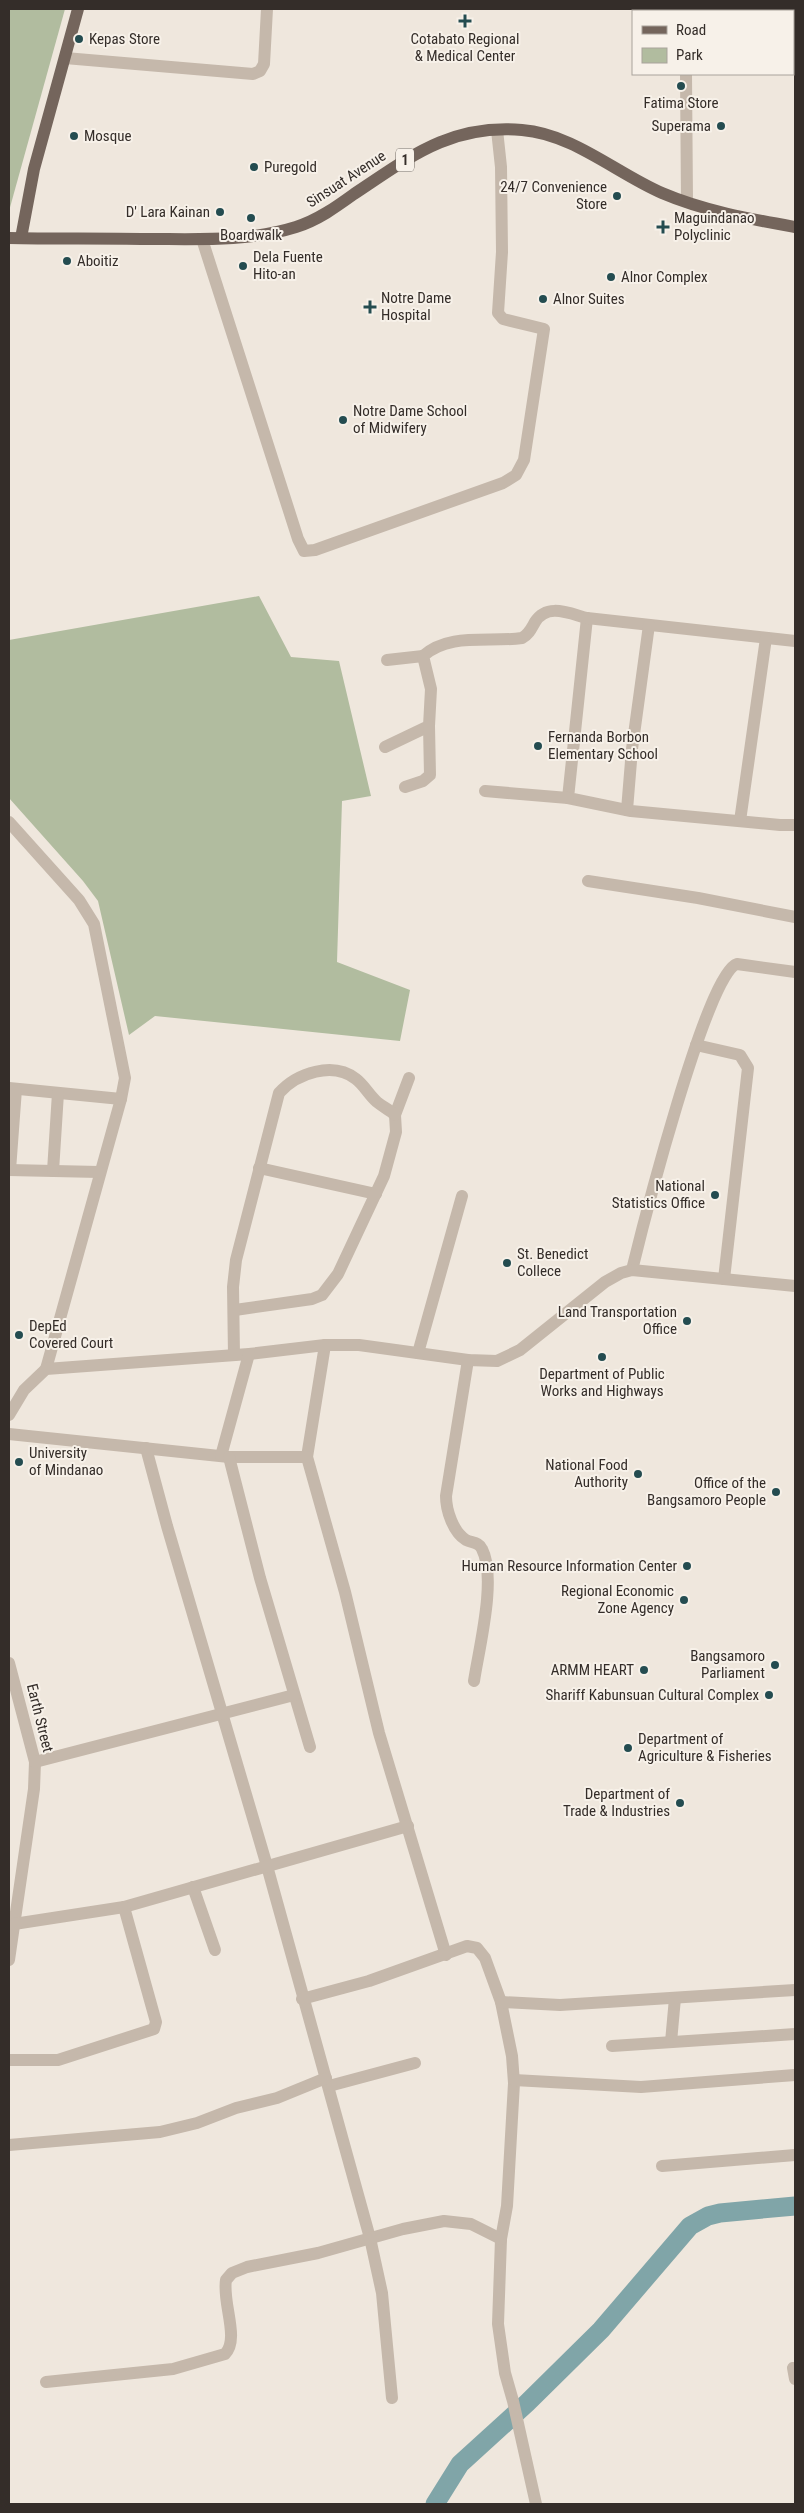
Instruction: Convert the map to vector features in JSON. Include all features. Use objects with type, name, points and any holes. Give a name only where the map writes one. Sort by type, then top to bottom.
[{"type":"main road","points":[[15,238],[78,9]]},
{"type":"main road","name":"Sinsuat Avenue","points":[[15,238],[231,239],[262,235],[307,223],[335,207],[424,148],[451,137],[498,130],[522,130],[550,136],[577,147],[661,193],[727,214],[795,228]]},
{"type":"street","points":[[65,58],[253,74],[260,71],[264,64],[267,9]]},
{"type":"street","points":[[686,75],[687,202]]},
{"type":"street","points":[[202,239],[298,539],[304,551],[315,550],[504,483],[516,475],[524,460],[544,329],[503,319],[498,313],[502,252],[501,167],[498,130]]},
{"type":"street","points":[[387,660],[423,656],[434,648],[458,640],[522,638],[540,616],[548,610],[556,610],[587,618],[795,641]]},
{"type":"street","points":[[568,798],[587,618]]},
{"type":"street","points":[[627,810],[632,749],[649,625]]},
{"type":"street","points":[[740,822],[766,638]]},
{"type":"street","points":[[405,787],[424,781],[430,775],[429,726],[431,689],[423,656]]},
{"type":"street","points":[[385,747],[429,726]]},
{"type":"street","points":[[485,791],[568,798],[627,810],[740,822],[795,825]]},
{"type":"street","points":[[9,822],[75,894],[94,924],[109,1005],[124,1064],[125,1078],[121,1099],[99,1172],[46,1369],[24,1390],[9,1416]]},
{"type":"street","points":[[588,881],[698,898],[795,917]]},
{"type":"street","points":[[632,1270],[659,1167],[703,1024],[729,967],[736,964],[795,972]]},
{"type":"street","points":[[696,1046],[740,1055],[748,1068],[724,1279]]},
{"type":"street","points":[[234,1355],[233,1287],[236,1260],[276,1097],[288,1085],[313,1072],[331,1069],[346,1073],[357,1079],[375,1100],[395,1115]]},
{"type":"street","points":[[234,1310],[312,1299],[322,1295],[338,1274],[384,1176],[396,1132],[395,1115],[409,1078]]},
{"type":"street","points":[[99,1172],[9,1170],[12,1088],[121,1099]]},
{"type":"street","points":[[53,1171],[58,1093]]},
{"type":"street","points":[[259,1168],[376,1194]]},
{"type":"street","points":[[418,1352],[462,1196]]},
{"type":"street","points":[[46,1369],[249,1354],[325,1345],[359,1345],[468,1360],[497,1361],[508,1357],[530,1343],[605,1282],[621,1273],[632,1270],[795,1286]]},
{"type":"street","points":[[325,1345],[307,1457],[345,1592],[379,1733],[446,1955]]},
{"type":"street","points":[[249,1354],[225,1457],[310,1748]]},
{"type":"street","points":[[468,1360],[446,1504],[457,1530],[466,1540],[478,1543],[482,1547],[487,1567],[484,1622],[474,1681]]},
{"type":"street","points":[[9,1434],[225,1457],[307,1457]]},
{"type":"street","points":[[146,1448],[267,1866],[302,1999],[370,2238],[382,2294],[392,2398]]},
{"type":"street","name":"Earth Street","points":[[9,1663],[35,1762],[34,1789],[9,1960]]},
{"type":"street","points":[[35,1762],[294,1695]]},
{"type":"street","points":[[14,1924],[124,1907],[408,1826]]},
{"type":"street","points":[[194,1887],[215,1950]]},
{"type":"street","points":[[9,2060],[58,2060],[154,2029],[156,2022],[124,1907]]},
{"type":"street","points":[[302,1999],[369,1981],[467,1946],[477,1948],[485,1958],[501,2002],[510,2040],[514,2080],[507,2206],[502,2239],[498,2324],[505,2372],[514,2401],[520,2437],[536,2504]]},
{"type":"street","points":[[501,2002],[560,2005],[795,1990]]},
{"type":"street","points":[[671,2042],[675,1998]]},
{"type":"street","points":[[612,2046],[719,2041],[795,2034]]},
{"type":"street","points":[[9,2145],[160,2132],[197,2123],[236,2108],[277,2098],[327,2082],[415,2063]]},
{"type":"street","points":[[514,2080],[641,2088],[795,2075]]},
{"type":"street","points":[[662,2166],[795,2154]]},
{"type":"street","points":[[46,2382],[174,2369],[219,2357],[230,2349],[233,2343],[225,2295],[226,2280],[232,2273],[318,2254],[403,2228],[453,2221],[471,2224],[502,2239]]},
{"type":"green space","points":[[9,9],[65,9],[9,211]]},
{"type":"green space","points":[[259,596],[291,657],[339,661],[371,796],[342,801],[337,962],[410,990],[400,1041],[155,1016],[129,1035],[98,901],[83,881],[9,798],[9,640]]},
{"type":"waterway","points":[[435,2504],[460,2464],[527,2403],[601,2330],[690,2226],[708,2216],[720,2213],[795,2206]]},
{"type":"place","name":"Cotabato Regional & Medical Center","points":[[465,21]]},
{"type":"place","name":"Kepas Store","points":[[79,39]]},
{"type":"place","name":"Fatima Store","points":[[681,86]]},
{"type":"place","name":"Superama","points":[[721,126]]},
{"type":"place","name":"Mosque","points":[[74,136]]},
{"type":"place","name":"Puregold","points":[[254,167]]},
{"type":"place","name":"24/7 Convenience Store","points":[[617,196]]},
{"type":"place","name":"D' Lara Kainan","points":[[220,212]]},
{"type":"place","name":"Boardwalk","points":[[251,218]]},
{"type":"place","name":"Maguindanao Polyclinic","points":[[663,227]]},
{"type":"place","name":"Aboitiz","points":[[67,261]]},
{"type":"place","name":"Dela Fuente Hito-an","points":[[243,266]]},
{"type":"place","name":"Alnor Complex","points":[[611,277]]},
{"type":"place","name":"Alnor Suites","points":[[543,299]]},
{"type":"place","name":"Notre Dame Hospital","points":[[370,307]]},
{"type":"place","name":"Notre Dame School of Midwifery","points":[[343,420]]},
{"type":"place","name":"Fernanda Borbon Elementary School","points":[[538,746]]},
{"type":"place","name":"National Statistics Office","points":[[715,1195]]},
{"type":"place","name":"St. Benedict Collece","points":[[507,1263]]},
{"type":"place","name":"Land Transportation Office","points":[[687,1321]]},
{"type":"place","name":"DepEd Covered Court","points":[[19,1335]]},
{"type":"place","name":"Department of Public Works and Highways","points":[[602,1357]]},
{"type":"place","name":"University of Mindanao","points":[[19,1462]]},
{"type":"place","name":"National Food Authority","points":[[638,1474]]},
{"type":"place","name":"Office of the Bangsamoro People","points":[[776,1492]]},
{"type":"place","name":"Human Resource Information Center","points":[[687,1566]]},
{"type":"place","name":"Regional Economic Zone Agency","points":[[684,1600]]},
{"type":"place","name":"Bangsamoro Parliament","points":[[775,1665]]},
{"type":"place","name":"ARMM HEART","points":[[644,1670]]},
{"type":"place","name":"Shariff Kabunsuan Cultural Complex","points":[[769,1695]]},
{"type":"place","name":"Department of Agriculture & Fisheries","points":[[628,1748]]},
{"type":"place","name":"Department of Trade & Industries","points":[[680,1803]]}]
